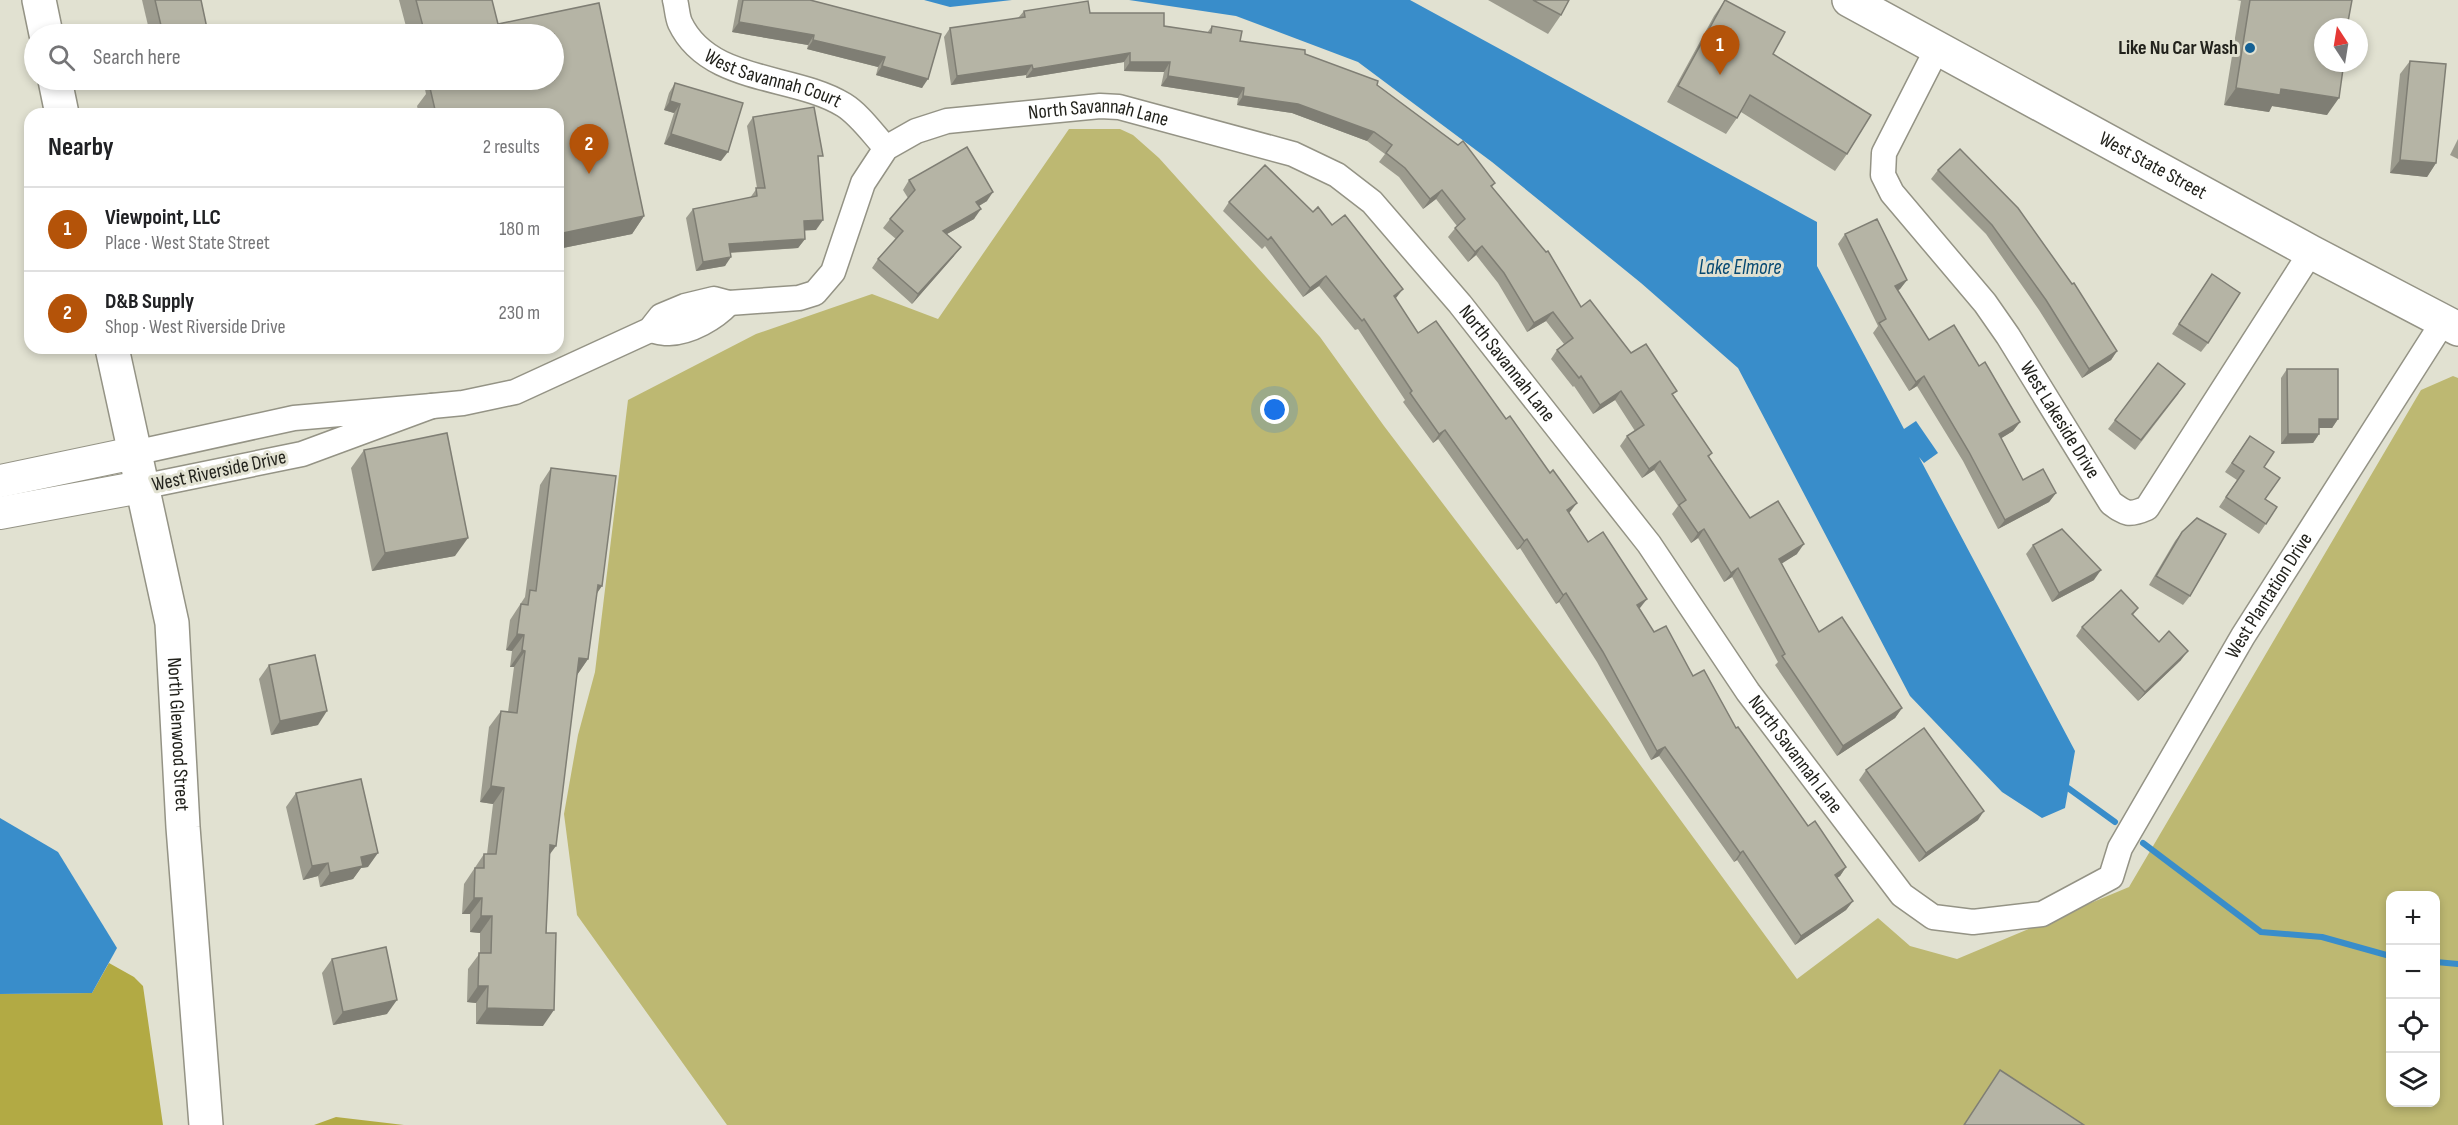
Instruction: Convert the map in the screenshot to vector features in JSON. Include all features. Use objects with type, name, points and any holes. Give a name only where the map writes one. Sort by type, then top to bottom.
[{"type":"main road","points":[[39,0],[44,24]]},
{"type":"main road","name":"West State Street","points":[[1849,0],[2311,252],[2451,325]]},
{"type":"main road","points":[[57,90],[61,108]]},
{"type":"main road","name":"North Glenwood Street","points":[[113,354],[172,623],[185,860],[206,1125]]},
{"type":"street","name":"West Savannah Court","points":[[675,0],[680,22],[700,50],[723,65],[825,96],[845,106],[886,148]]},
{"type":"street","name":"West Lakeside Drive","points":[[1937,49],[1884,153],[1883,175],[1892,193],[1984,303],[2008,336],[2111,503],[2126,514],[2147,508],[2311,252]]},
{"type":"street","name":"North Savannah Lane","points":[[815,293],[833,272],[863,183],[886,148],[916,131],[947,121],[1100,106],[1137,111],[1293,154],[1337,175],[1372,202],[1460,304],[1649,544],[1748,692],[1902,894],[1933,917],[1973,922],[2042,914],[2111,877]]},
{"type":"street","name":"West Riverside Drive","points":[[0,481],[294,418],[463,403],[515,392],[650,330],[662,316],[685,306],[714,299],[729,303],[799,298],[815,293]]},
{"type":"street","name":"West Plantation Drive","points":[[2111,877],[2120,848],[2243,636],[2451,325]]},
{"type":"street","name":"West Riverside Drive","points":[[0,513],[302,454],[432,406]]},
{"type":"shaded area","points":[[1069,129],[1120,129],[1133,135],[1159,158],[1320,337],[1384,426],[1608,721],[1797,979],[1878,918],[1910,946],[1957,959],[2129,887],[2421,390],[2453,376],[2458,378],[2458,1125],[727,1125],[577,915],[564,814],[578,735],[595,672],[628,400],[756,334],[872,294],[938,319]]},
{"type":"shaded area","points":[[109,963],[134,977],[143,986],[163,1125],[0,1125],[0,994],[92,993]]},
{"type":"shaded area","points":[[336,1117],[404,1125],[314,1125]]},
{"type":"water","points":[[924,0],[1012,0],[950,7]]},
{"type":"water","name":"Lake Elmore","points":[[1129,0],[1410,0],[1817,222],[1817,266],[1904,429],[1916,421],[1938,453],[1924,463],[1919,457],[2075,751],[2065,808],[2042,818],[2002,792],[1910,696],[1738,368],[1641,283],[1492,162],[1358,62],[1236,16]]},
{"type":"water","points":[[0,818],[58,852],[117,948],[92,993],[0,994]]},
{"type":"building","points":[[155,0],[201,0],[206,24],[161,24]]},
{"type":"building","points":[[416,0],[492,0],[498,24],[422,24]]},
{"type":"building","points":[[743,0],[810,0],[941,34],[928,79],[882,66],[885,57],[813,40],[814,35],[739,22]]},
{"type":"building","points":[[1533,0],[1569,0],[1561,15]]},
{"type":"building","points":[[1725,0],[1785,32],[1773,54],[1871,115],[1847,154],[1750,95],[1737,118],[1678,86]]},
{"type":"building","points":[[2250,0],[2352,0],[2349,18],[2314,18],[2314,72],[2343,72],[2339,98],[2281,89],[2280,95],[2236,88]]},
{"type":"building","points":[[1088,1],[1090,13],[1164,13],[1164,26],[1211,33],[1212,26],[1242,31],[1240,41],[1305,50],[1305,54],[1378,81],[1377,85],[1458,145],[1463,141],[1495,183],[1491,186],[1546,252],[1548,251],[1581,307],[1590,300],[1631,353],[1646,344],[1677,391],[1672,394],[1712,453],[1708,456],[1750,518],[1778,501],[1804,544],[1779,559],[1819,632],[1842,617],[1902,708],[1843,746],[1782,656],[1785,654],[1738,568],[1731,573],[1704,529],[1698,533],[1679,505],[1686,500],[1660,461],[1649,469],[1627,436],[1644,425],[1621,391],[1600,405],[1581,376],[1579,378],[1557,350],[1573,338],[1553,312],[1534,323],[1504,273],[1482,246],[1475,252],[1455,228],[1465,219],[1442,190],[1430,199],[1405,168],[1386,153],[1392,145],[1374,132],[1298,104],[1243,96],[1244,88],[1168,76],[1170,62],[1130,62],[1130,53],[1033,69],[1032,65],[957,76],[950,28],[1025,17],[1024,11]]},
{"type":"building","points":[[599,3],[644,216],[564,233],[564,108],[435,108],[430,90],[564,90],[564,24],[498,24]]},
{"type":"building","points":[[2410,61],[2446,64],[2436,163],[2400,160]]},
{"type":"building","points":[[675,83],[743,103],[728,152],[671,134],[680,104],[670,101]]},
{"type":"building","points":[[814,107],[823,156],[818,156],[823,220],[804,221],[805,239],[729,244],[731,257],[703,262],[693,209],[757,196],[756,188],[765,188],[753,117]]},
{"type":"building","points":[[967,147],[993,192],[976,202],[981,209],[943,231],[961,247],[918,294],[878,259],[903,231],[890,219],[915,190],[909,180]]},
{"type":"building","points":[[1960,149],[2018,208],[2072,284],[2074,283],[2117,351],[2089,369],[2046,300],[1992,225],[1938,170]]},
{"type":"building","points":[[1265,165],[1313,212],[1318,207],[1332,225],[1345,215],[1403,289],[1394,296],[1418,333],[1436,321],[1506,419],[1510,416],[1550,473],[1553,470],[1577,503],[1567,510],[1588,542],[1603,532],[1647,599],[1637,605],[1654,632],[1666,626],[1693,676],[1704,670],[1736,728],[1738,727],[1808,826],[1815,821],[1846,867],[1835,875],[1853,901],[1801,936],[1743,851],[1740,853],[1665,747],[1657,751],[1603,652],[1566,593],[1563,595],[1527,539],[1524,541],[1445,430],[1439,434],[1410,393],[1412,391],[1364,319],[1362,321],[1326,276],[1310,288],[1271,237],[1268,240],[1229,202]]},
{"type":"building","points":[[1877,219],[1907,280],[1895,286],[1929,340],[1954,325],[1979,366],[1985,362],[2020,422],[1999,434],[2023,480],[2043,469],[2056,493],[2005,520],[1969,452],[1924,376],[1916,382],[1879,323],[1886,319],[1845,234]]},
{"type":"building","points":[[2212,274],[2240,293],[2208,343],[2179,324]]},
{"type":"building","points":[[2158,363],[2185,384],[2141,440],[2115,420]]},
{"type":"building","points":[[2287,369],[2338,369],[2338,419],[2319,419],[2319,434],[2288,434]]},
{"type":"building","points":[[447,433],[468,538],[385,553],[364,450]]},
{"type":"building","points":[[2250,436],[2274,452],[2264,467],[2280,478],[2265,499],[2277,507],[2266,524],[2226,497],[2244,471],[2232,463]]},
{"type":"building","points":[[551,468],[616,476],[602,586],[598,585],[588,659],[579,658],[556,846],[550,845],[546,933],[556,933],[554,1010],[487,1008],[488,986],[478,986],[479,953],[491,953],[492,916],[481,916],[482,898],[474,898],[475,868],[484,868],[484,854],[496,854],[504,788],[491,786],[501,711],[517,713],[525,651],[522,650],[524,635],[517,634],[521,604],[528,605],[530,590],[536,591]]},
{"type":"building","points":[[2197,518],[2226,534],[2190,596],[2156,576],[2182,532]]},
{"type":"building","points":[[2062,529],[2101,570],[2059,593],[2033,545]]},
{"type":"building","points":[[2121,590],[2138,608],[2132,614],[2159,642],[2169,631],[2188,651],[2145,692],[2082,627]]},
{"type":"building","points":[[315,655],[327,711],[280,721],[269,665]]},
{"type":"building","points":[[1924,728],[1984,811],[1926,853],[1866,770]]},
{"type":"building","points":[[361,779],[378,853],[361,857],[363,866],[330,873],[328,863],[312,866],[296,793]]},
{"type":"building","points":[[386,947],[397,1000],[343,1012],[332,959]]},
{"type":"building","points":[[2000,1070],[2084,1125],[1964,1125]]},
{"type":"waterway","points":[[2068,788],[2115,822]]},
{"type":"waterway","points":[[2143,843],[2261,932],[2322,937],[2386,955]]},
{"type":"waterway","points":[[2440,962],[2458,964]]},
{"type":"place","name":"Like Nu Car Wash","points":[[2250,48]]},
{"type":"place","name":"Viewpoint, LLC","points":[[1720,75]]},
{"type":"place","name":"D&B Supply","points":[[589,174]]}]
